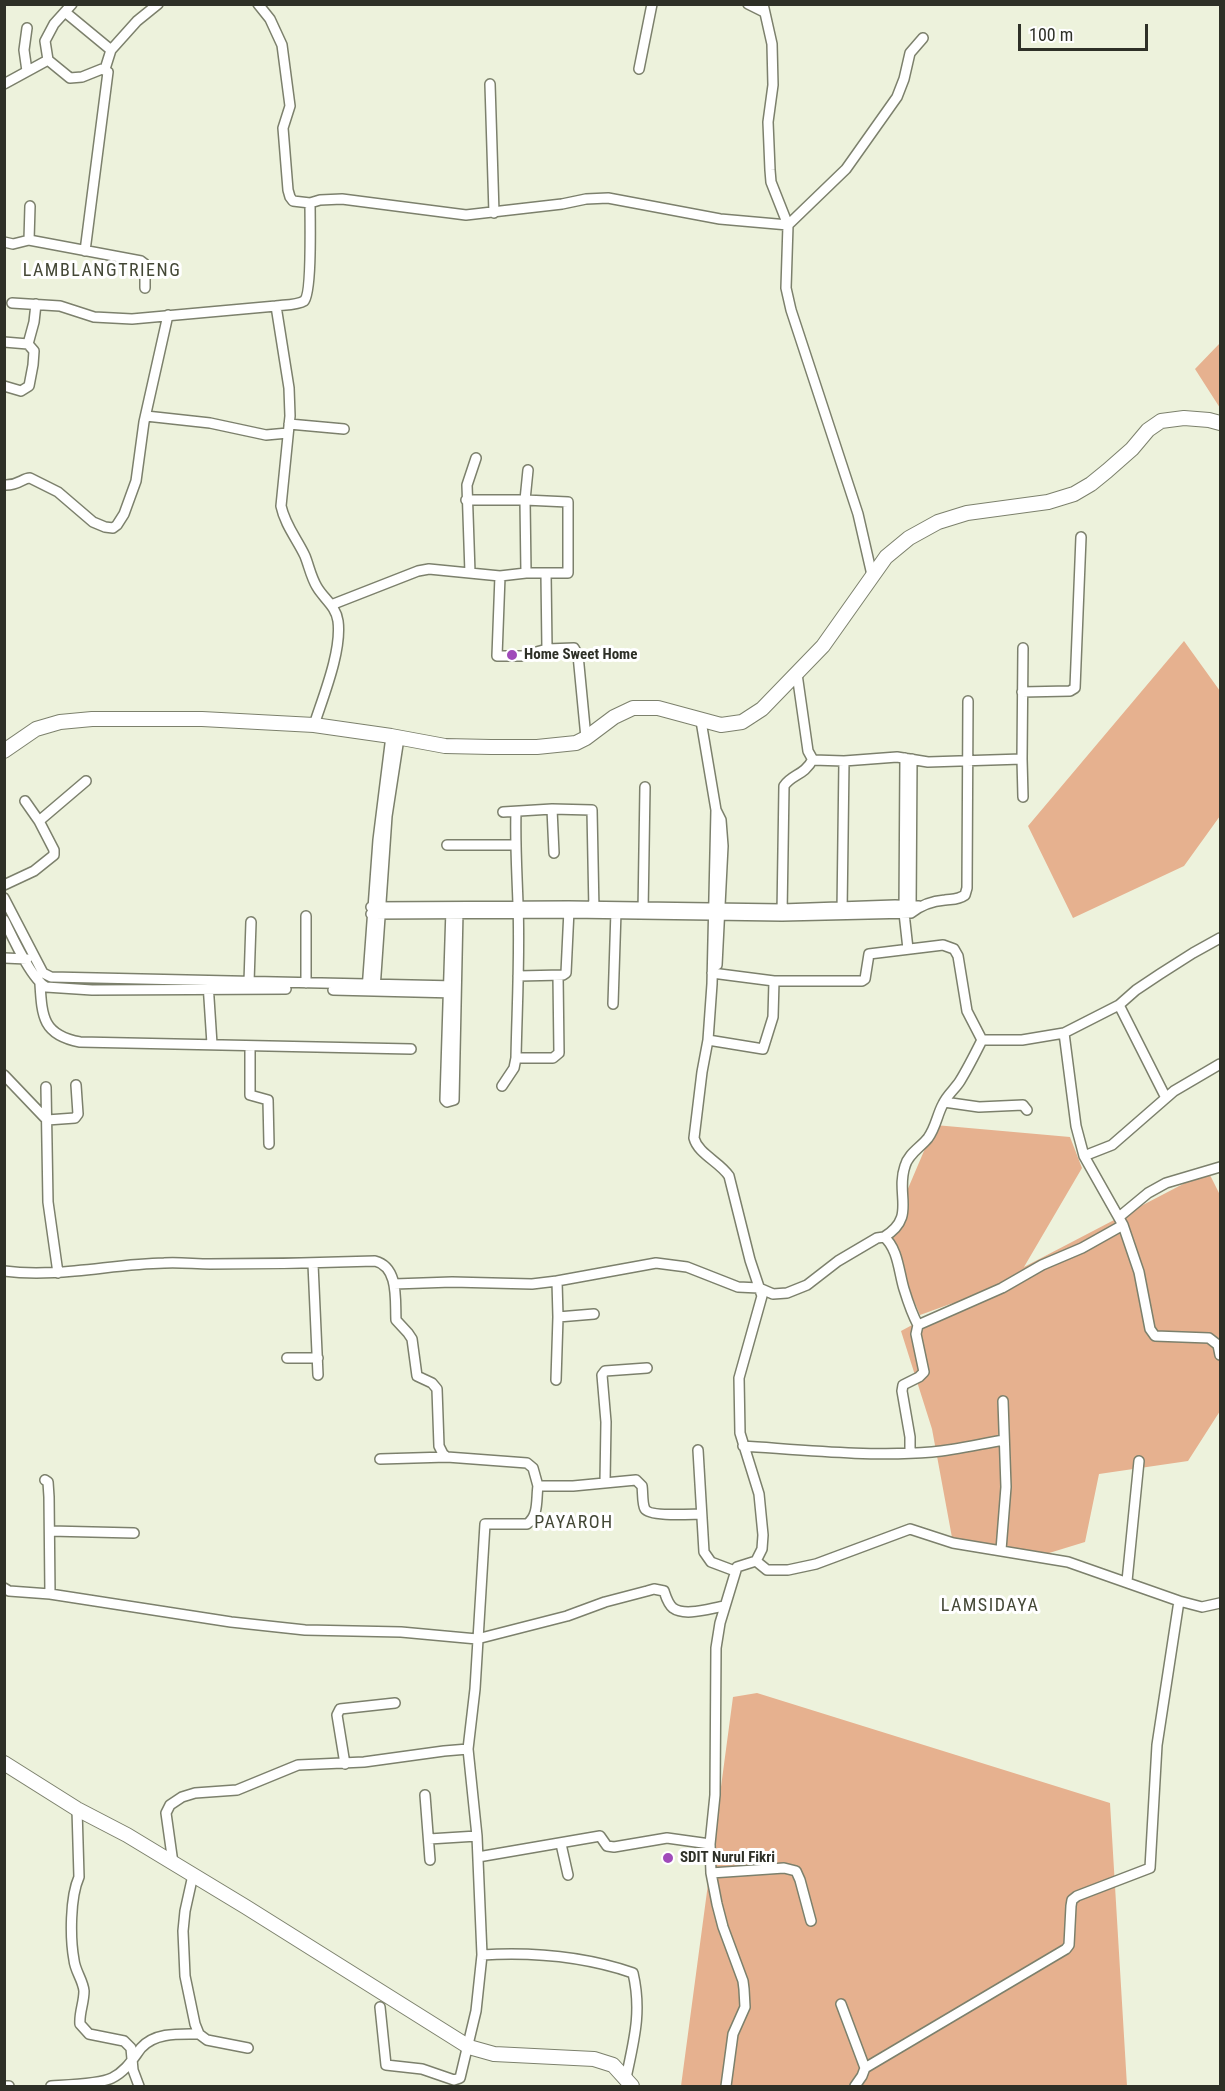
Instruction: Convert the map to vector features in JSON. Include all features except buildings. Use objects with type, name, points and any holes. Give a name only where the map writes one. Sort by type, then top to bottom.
[{"type":"main road","points":[[4,751],[36,729],[60,722],[92,719],[168,718],[314,725],[445,746],[491,747],[537,747],[576,742],[586,738],[614,717],[633,708],[658,708],[721,725],[742,722],[762,709],[797,674],[822,646],[886,557],[909,538],[938,522],[967,513],[1048,502],[1074,494],[1107,471],[1132,449],[1148,430],[1161,421],[1184,418],[1221,423]]},
{"type":"main road","points":[[4,1763],[77,1809],[127,1835],[193,1875],[469,2047],[494,2054],[594,2059],[613,2065],[632,2084]]},
{"type":"street","points":[[72,4],[54,24],[45,41],[48,60],[70,78],[82,77],[105,69]]},
{"type":"street","points":[[85,251],[96,157],[109,76],[105,69],[111,50],[137,21],[158,4]]},
{"type":"street","points":[[258,4],[270,19],[282,45],[290,106],[283,128],[290,197],[294,201],[310,203],[342,199],[455,214],[494,213],[586,199],[608,198],[720,219],[788,225],[846,169],[897,97],[904,79],[909,53],[923,38]]},
{"type":"street","points":[[639,69],[652,4]]},
{"type":"street","points":[[748,4],[764,8],[772,44],[773,85],[768,122],[770,170],[771,182],[788,225],[786,288],[791,310],[858,514],[872,575]]},
{"type":"street","points":[[65,12],[111,50]]},
{"type":"street","points":[[27,28],[24,50],[27,71]]},
{"type":"street","points":[[4,84],[48,60]]},
{"type":"street","points":[[490,84],[494,213]]},
{"type":"street","points":[[12,303],[60,306],[94,317],[132,319],[302,302],[306,297],[310,259],[310,203]]},
{"type":"street","points":[[29,240],[30,206]]},
{"type":"street","points":[[4,242],[13,244],[29,240],[141,261],[145,264],[145,288]]},
{"type":"street","points":[[28,344],[36,304]]},
{"type":"street","points":[[276,306],[289,388],[288,428],[280,506],[284,520],[304,556],[318,589],[334,608],[338,620],[332,670],[314,725]]},
{"type":"street","points":[[4,485],[17,484],[28,478],[39,481],[72,502],[90,519],[105,527],[113,528],[124,514],[136,481],[146,416],[168,315]]},
{"type":"street","points":[[4,342],[28,344],[34,351],[28,386],[21,391],[4,386]]},
{"type":"street","points":[[146,416],[210,423],[259,434],[288,428],[344,429]]},
{"type":"street","points":[[470,573],[466,500],[467,485],[476,458]]},
{"type":"street","points":[[526,573],[525,500],[528,470]]},
{"type":"street","points":[[331,605],[418,571],[429,569],[500,576],[526,573],[568,573],[568,502],[561,500],[466,500]]},
{"type":"street","points":[[1022,692],[1070,691],[1075,688],[1081,537]]},
{"type":"street","points":[[546,574],[547,649]]},
{"type":"street","points":[[500,576],[497,656],[522,656],[547,649],[574,648],[578,655],[586,738]]},
{"type":"street","points":[[1023,648],[1023,798]]},
{"type":"street","points":[[797,674],[808,750],[813,759]]},
{"type":"street","points":[[375,911],[594,910],[782,913],[910,908],[938,900],[960,899],[965,896],[967,888],[968,701]]},
{"type":"street","points":[[698,1450],[704,1552],[711,1562],[735,1571],[737,1567],[756,1561],[762,1550],[763,1534],[759,1494],[740,1433],[739,1378],[762,1299],[729,1176],[722,1166],[696,1145],[694,1138],[708,1040],[716,912],[716,810],[701,721]]},
{"type":"street","points":[[371,988],[383,816],[395,737]]},
{"type":"street","points":[[813,759],[844,761],[909,758],[928,762],[967,762],[1022,759]]},
{"type":"street","points":[[908,949],[909,758]]},
{"type":"street","points":[[782,913],[784,786],[808,769],[813,759]]},
{"type":"street","points":[[842,911],[844,761]]},
{"type":"street","points":[[39,821],[86,780]]},
{"type":"street","points":[[642,911],[645,787]]},
{"type":"street","points":[[4,885],[34,871],[54,855],[54,850],[39,821],[25,801]]},
{"type":"street","points":[[552,809],[554,853]]},
{"type":"street","points":[[503,812],[552,809],[592,810],[594,910]]},
{"type":"street","points":[[502,1086],[514,1068],[516,1058],[518,910],[514,845],[516,812]]},
{"type":"street","points":[[447,845],[514,845]]},
{"type":"street","points":[[4,898],[43,973],[51,978],[208,985],[452,990]]},
{"type":"street","points":[[452,990],[454,1100],[447,1102],[445,1100],[454,910]]},
{"type":"street","points":[[518,976],[558,976],[566,973],[569,910]]},
{"type":"street","points":[[613,1004],[616,911]]},
{"type":"street","points":[[306,916],[306,983]]},
{"type":"street","points":[[4,920],[40,984],[41,1012],[45,1022],[56,1034],[67,1040],[100,1043],[411,1049]]},
{"type":"street","points":[[249,982],[251,922]]},
{"type":"street","points":[[982,1040],[1022,1040],[1064,1033],[1119,1005],[1136,990],[1192,952],[1221,938]]},
{"type":"street","points":[[712,973],[774,981],[862,981],[867,974],[868,954],[943,945],[954,950],[961,965],[967,1011],[982,1040]]},
{"type":"street","points":[[4,958],[25,960],[35,958]]},
{"type":"street","points":[[516,1058],[553,1058],[559,1053],[558,976]]},
{"type":"street","points":[[708,1040],[763,1048],[773,1017],[774,981]]},
{"type":"street","points":[[40,984],[46,987],[92,990],[249,982],[306,983],[371,988]]},
{"type":"street","points":[[208,985],[212,1044]]},
{"type":"street","points":[[1119,1005],[1166,1098]]},
{"type":"street","points":[[1064,1033],[1076,1126],[1084,1156],[1121,1221],[1139,1272],[1148,1324],[1152,1333],[1160,1336],[1209,1338],[1218,1345],[1221,1355]]},
{"type":"street","points":[[394,1284],[484,1282],[532,1284],[656,1263],[687,1267],[738,1287],[759,1288],[773,1293],[787,1293],[807,1285],[838,1261],[895,1230],[903,1218],[905,1164],[928,1138],[944,1102],[960,1081],[982,1040]]},
{"type":"street","points":[[250,1046],[250,1095],[268,1100],[269,1144]]},
{"type":"street","points":[[1084,1156],[1112,1145],[1166,1098],[1221,1064]]},
{"type":"street","points":[[4,1075],[47,1120]]},
{"type":"street","points":[[47,1120],[75,1118],[78,1114],[76,1085]]},
{"type":"street","points":[[46,1087],[48,1202],[58,1273]]},
{"type":"street","points":[[944,1102],[979,1107],[1023,1105],[1027,1110]]},
{"type":"street","points":[[918,1325],[1002,1288],[1042,1265],[1082,1248],[1121,1221],[1148,1193],[1166,1183],[1221,1167]]},
{"type":"street","points":[[884,1237],[890,1242],[896,1257],[904,1290],[918,1325],[916,1334],[924,1372],[907,1382],[902,1391],[910,1437],[910,1453]]},
{"type":"street","points":[[4,1271],[28,1274],[58,1273],[113,1266],[166,1263],[383,1263],[389,1270],[394,1284],[396,1320],[412,1340],[417,1376],[432,1383],[437,1389],[439,1446],[441,1453],[447,1457]]},
{"type":"street","points":[[313,1264],[318,1375]]},
{"type":"street","points":[[556,1380],[558,1281]]},
{"type":"street","points":[[558,1317],[594,1314]]},
{"type":"street","points":[[287,1358],[318,1358]]},
{"type":"street","points":[[605,1482],[606,1422],[602,1375],[605,1371],[646,1368]]},
{"type":"street","points":[[1001,1550],[1006,1487],[1003,1401]]},
{"type":"street","points":[[743,1446],[838,1452],[910,1453],[952,1450],[1004,1440]]},
{"type":"street","points":[[380,1459],[447,1457],[527,1462],[533,1468],[538,1486],[536,1512],[531,1522],[527,1524],[485,1524],[475,1689],[468,1749],[477,1836],[482,1955],[476,2012],[462,2075],[458,2080],[422,2069],[386,2065],[380,2007]]},
{"type":"street","points":[[1127,1581],[1139,1461]]},
{"type":"street","points":[[45,1480],[48,1482],[49,1490],[50,1594]]},
{"type":"street","points":[[538,1486],[573,1486],[636,1480],[640,1482],[645,1509],[648,1512],[701,1514]]},
{"type":"street","points":[[756,1561],[767,1570],[795,1569],[838,1557],[910,1529],[953,1543],[1068,1562],[1202,1607],[1221,1603]]},
{"type":"street","points":[[50,1531],[134,1533]]},
{"type":"street","points":[[726,2086],[734,2034],[745,2007],[744,1989],[723,1928],[711,1873],[710,1844],[715,1795],[716,1648],[725,1606],[737,1567]]},
{"type":"street","points":[[4,1588],[9,1591],[50,1594],[231,1622],[305,1630],[401,1632],[477,1639],[567,1616],[605,1602],[654,1589],[664,1591],[670,1604],[682,1612],[725,1606]]},
{"type":"street","points":[[855,2086],[865,2068],[1066,1949],[1069,1945],[1072,1900],[1077,1896],[1150,1868],[1157,1745],[1179,1601]]},
{"type":"street","points":[[345,1764],[337,1715],[340,1709],[395,1703]]},
{"type":"street","points":[[173,1863],[166,1813],[170,1805],[182,1797],[195,1793],[237,1790],[298,1765],[345,1764],[468,1749]]},
{"type":"street","points":[[425,1795],[430,1860]]},
{"type":"street","points":[[77,1809],[79,1877],[75,1886],[73,1947],[74,1961],[84,1989],[80,2024],[88,2034],[124,2040],[131,2048],[133,2070],[139,2086]]},
{"type":"street","points":[[429,1839],[477,1836]]},
{"type":"street","points":[[478,1857],[600,1836],[607,1846],[614,1848],[667,1838],[710,1844]]},
{"type":"street","points":[[561,1844],[568,1875]]},
{"type":"street","points":[[711,1873],[790,1868],[796,1871],[800,1880],[811,1921]]},
{"type":"street","points":[[193,1875],[184,1921],[185,1976],[195,2024],[199,2034],[207,2040],[248,2048]]},
{"type":"street","points":[[482,1955],[534,1955],[560,1958],[615,1967],[633,1973],[638,1995],[632,2084]]},
{"type":"street","points":[[841,2004],[865,2068]]},
{"type":"street","points":[[51,2086],[110,2080],[123,2072],[143,2046],[150,2041],[162,2036],[199,2034]]},
{"type":"shaded area","points":[[1220,343],[1220,408],[1195,369]]},
{"type":"shaded area","points":[[1184,641],[1220,691],[1220,816],[1184,866],[1073,918],[1028,826]]},
{"type":"shaded area","points":[[935,1125],[1070,1137],[1082,1168],[1024,1267],[1208,1171],[1220,1195],[1220,1411],[1188,1461],[1099,1474],[1085,1542],[1036,1557],[953,1543],[932,1429],[901,1331],[953,1303],[920,1315],[887,1238]]},
{"type":"shaded area","points":[[757,1693],[1110,1803],[1127,2086],[681,2086],[733,1697]]},
{"type":"place","name":"Home Sweet Home","points":[[512,655]]},
{"type":"place","name":"SDIT Nurul Fikri","points":[[668,1858]]},
{"type":"district","name":"LAMBLANGTRIENG","points":[[102,271]]},
{"type":"district","name":"PAYAROH","points":[[574,1523]]},
{"type":"district","name":"LAMSIDAYA","points":[[990,1606]]}]
